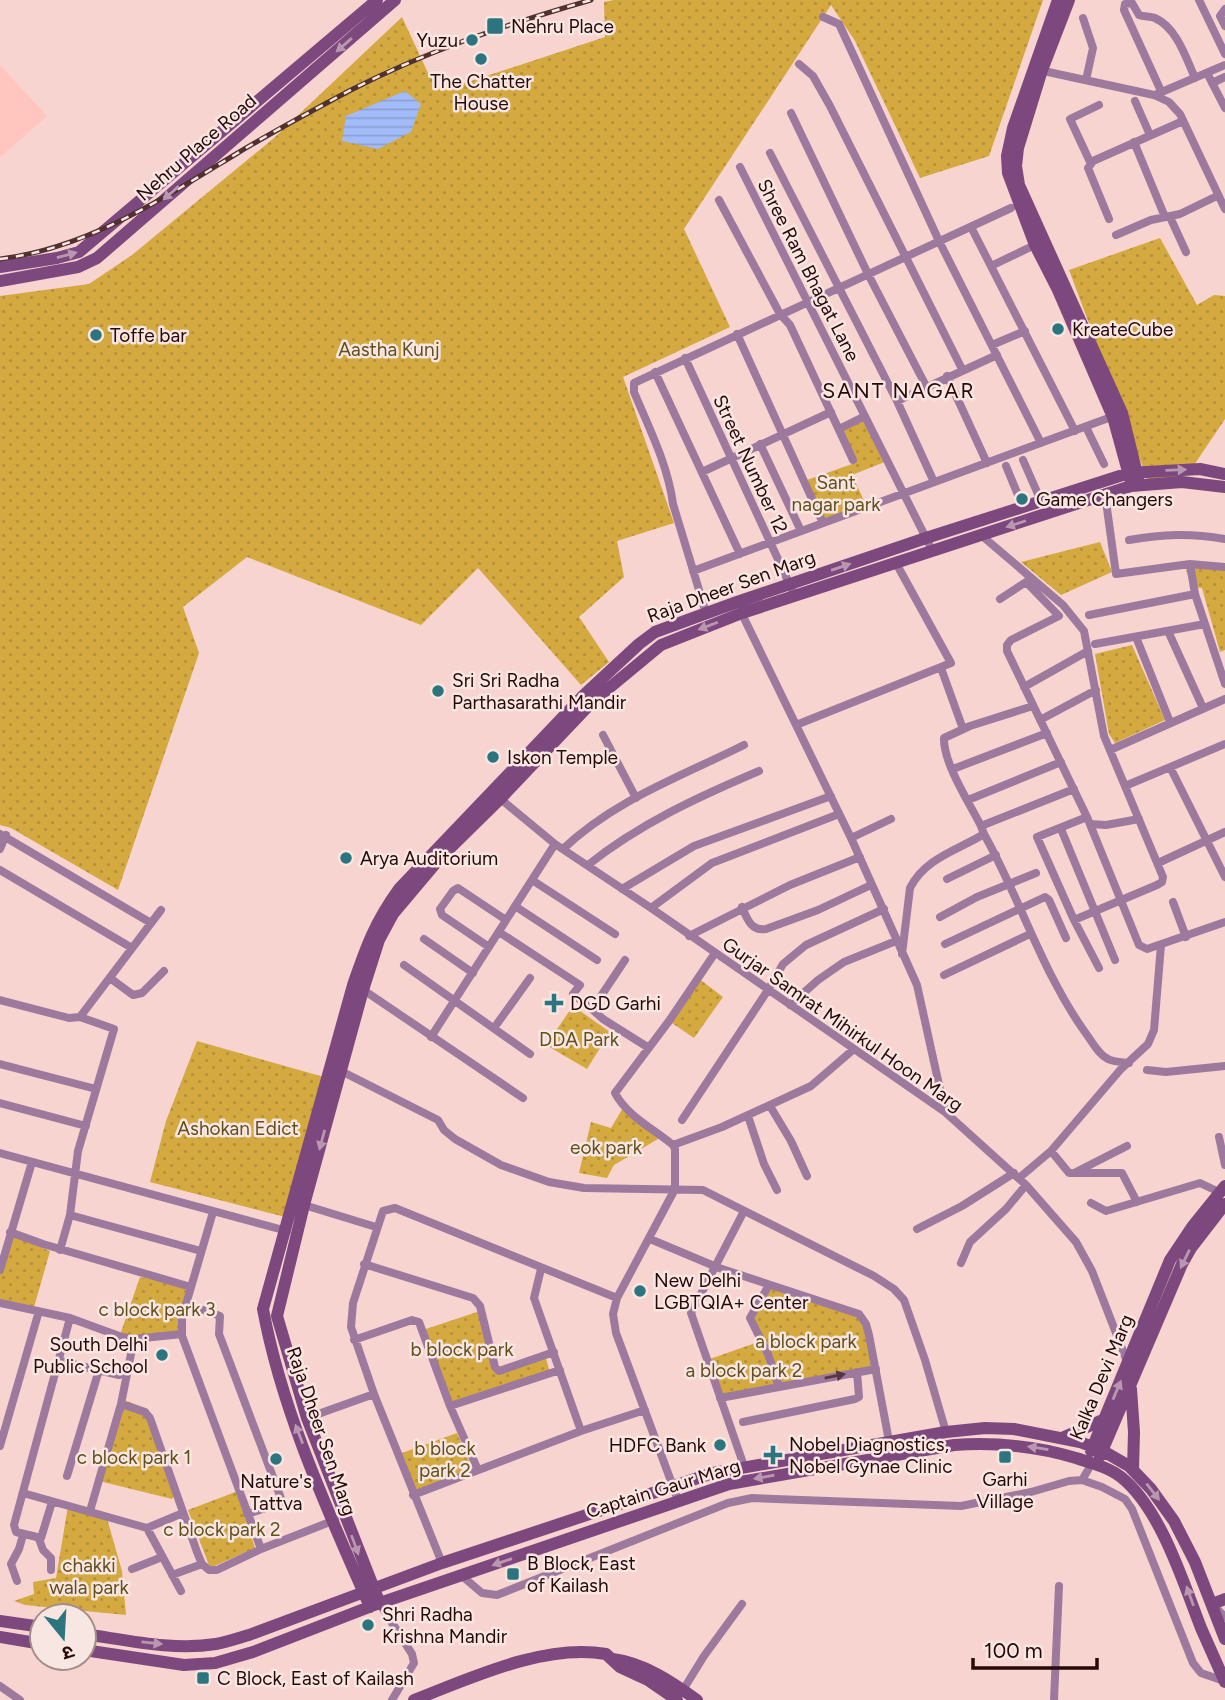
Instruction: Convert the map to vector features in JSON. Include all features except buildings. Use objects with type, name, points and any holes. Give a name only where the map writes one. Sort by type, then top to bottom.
[{"type":"street","name":"Nehru Place Road","points":[[0,267],[79,252],[377,0]]},
{"type":"street","name":"Nehru Place Road","points":[[0,281],[78,267],[97,258],[395,0]]},
{"type":"street","points":[[1058,0],[1018,148],[1016,166],[1019,185],[1040,243],[1118,415],[1134,477]]},
{"type":"street","points":[[1038,69],[1069,0]]},
{"type":"street","points":[[1199,0],[1225,54]]},
{"type":"street","points":[[1195,78],[1169,29],[1155,18],[1139,15],[1132,3],[1125,5],[1124,10],[1158,93],[1169,102],[1183,121],[1225,209]]},
{"type":"street","points":[[1225,9],[1220,16],[1225,26]]},
{"type":"street","points":[[823,16],[839,24],[939,241],[1041,443]]},
{"type":"street","points":[[1083,18],[1093,48],[1086,80]]},
{"type":"street","points":[[799,64],[813,76],[830,106],[962,369]]},
{"type":"street","points":[[1038,69],[1158,93],[1225,65]]},
{"type":"street","points":[[1207,73],[1225,108]]},
{"type":"street","points":[[1212,83],[1225,77]]},
{"type":"street","points":[[1135,101],[1150,135]]},
{"type":"street","points":[[1091,164],[1070,119],[1099,106]]},
{"type":"street","points":[[791,113],[926,387]]},
{"type":"street","points":[[1109,219],[1088,168],[1091,164],[1099,157],[1183,121]]},
{"type":"street","points":[[1134,142],[1167,217],[1186,252]]},
{"type":"street","points":[[770,153],[897,401],[934,482]]},
{"type":"street","name":"Shree Ram Bhagat Lane","points":[[740,167],[932,550]]},
{"type":"street","points":[[1116,235],[1151,220],[1180,214],[1217,196]]},
{"type":"street","points":[[719,200],[780,314],[790,325],[853,460]]},
{"type":"street","points":[[706,613],[673,504],[671,489],[656,443],[634,392],[634,383],[1011,208]]},
{"type":"street","points":[[971,227],[1075,431]]},
{"type":"street","points":[[991,266],[1040,243]]},
{"type":"street","points":[[992,345],[1025,331]]},
{"type":"street","points":[[737,334],[824,523]]},
{"type":"street","points":[[897,401],[997,355]]},
{"type":"street","name":"Street Number 12","points":[[685,358],[795,597]]},
{"type":"street","points":[[655,372],[740,554]]},
{"type":"street","points":[[947,376],[987,463]]},
{"type":"street","points":[[702,472],[831,412]]},
{"type":"street","points":[[693,571],[1118,415]]},
{"type":"street","points":[[839,429],[865,416]]},
{"type":"street","points":[[1086,427],[1104,464]]},
{"type":"street","points":[[760,444],[801,531]]},
{"type":"street","points":[[1129,458],[1134,477]]},
{"type":"street","points":[[1023,460],[1041,501]]},
{"type":"street","points":[[1006,466],[1023,507]]},
{"type":"street","name":"Raja Dheer Sen Marg","points":[[339,1519],[277,1316],[291,1232],[304,1205],[341,1071],[370,935],[399,889],[591,702],[661,645],[789,584],[1041,501],[1134,477],[1200,469],[1225,474]]},
{"type":"street","name":"Raja Dheer Sen Marg","points":[[496,796],[584,695],[655,632],[706,613],[795,597],[1105,494],[1134,477],[1225,487]]},
{"type":"street","points":[[1105,494],[1116,574],[1190,564],[1225,567]]},
{"type":"street","points":[[1129,540],[1171,534],[1194,534],[1225,539]]},
{"type":"street","points":[[981,535],[1063,605],[1084,631],[1092,647],[1104,736],[1158,863],[1162,881],[1074,920]]},
{"type":"street","points":[[796,725],[951,663],[896,563]]},
{"type":"street","points":[[1190,564],[1195,594],[1221,661],[1225,684]]},
{"type":"street","points":[[1000,599],[1026,582],[1059,616],[1011,640],[1007,651],[1089,821],[1139,945],[1147,949],[1225,922]]},
{"type":"street","points":[[1089,615],[1195,594]]},
{"type":"street","points":[[740,607],[851,838],[917,985],[944,1112]]},
{"type":"street","points":[[1024,687],[1092,647],[1205,624]]},
{"type":"street","points":[[1168,631],[1203,708]]},
{"type":"street","points":[[1136,637],[1170,722]]},
{"type":"street","points":[[941,668],[963,729]]},
{"type":"street","points":[[1040,720],[1096,690]]},
{"type":"street","points":[[1110,750],[1225,699]]},
{"type":"street","points":[[1033,706],[963,729],[944,738],[944,744],[953,769],[1010,883],[1030,934],[1063,1000],[1101,1054],[1111,1060],[1130,1063]]},
{"type":"street","points":[[953,769],[1046,733]]},
{"type":"street","points":[[603,734],[636,798]]},
{"type":"street","points":[[1125,786],[1225,744]]},
{"type":"street","points":[[563,849],[582,831],[636,798],[744,745]]},
{"type":"street","points":[[968,800],[1061,762]]},
{"type":"street","points":[[1170,767],[1225,877]]},
{"type":"street","points":[[588,865],[607,849],[652,821],[700,796],[759,771]]},
{"type":"street","points":[[902,954],[910,888],[929,863],[982,830],[1074,789]]},
{"type":"street","name":"Gurjar Samrat Mihirkul Hoon Marg","points":[[496,796],[555,844],[944,1112],[1026,1185],[1076,1242],[1092,1271],[1133,1383]]},
{"type":"street","points":[[622,889],[694,846],[831,796]]},
{"type":"street","points":[[651,908],[712,863],[839,814]]},
{"type":"street","points":[[851,838],[891,819]]},
{"type":"street","points":[[1100,968],[1074,920],[1037,837],[1089,821],[1106,825],[1139,819]]},
{"type":"street","points":[[1061,829],[1115,960]]},
{"type":"street","points":[[1158,863],[1225,832]]},
{"type":"street","points":[[0,849],[3,835],[151,923]]},
{"type":"street","points":[[431,1037],[555,844]]},
{"type":"street","points":[[947,878],[996,855]]},
{"type":"street","points":[[689,936],[790,885],[860,858]]},
{"type":"street","points":[[0,870],[132,948]]},
{"type":"street","points":[[940,917],[1036,873]]},
{"type":"street","points":[[532,880],[615,934]]},
{"type":"street","points":[[742,907],[754,928],[766,929],[818,910],[871,885]]},
{"type":"street","points":[[489,947],[442,915],[440,908],[458,888],[506,920]]},
{"type":"street","points":[[945,944],[1045,897],[1049,900],[1066,938]]},
{"type":"street","points":[[1173,902],[1186,937]]},
{"type":"street","points":[[515,905],[597,960]]},
{"type":"street","points":[[682,1120],[783,964],[806,945],[884,909]]},
{"type":"street","points":[[80,1017],[160,910]]},
{"type":"street","points":[[499,932],[580,985],[573,994],[603,1020],[649,1048]]},
{"type":"street","points":[[944,975],[1030,934]]},
{"type":"street","points":[[424,939],[473,973]]},
{"type":"street","points":[[790,1005],[818,980],[844,962],[896,941]]},
{"type":"street","points":[[917,1229],[1016,1176],[1051,1151],[1121,1069],[1148,1044],[1154,1030],[1161,945]]},
{"type":"street","points":[[673,1145],[643,1123],[618,1100],[615,1093],[715,953]]},
{"type":"street","points":[[594,1011],[625,960]]},
{"type":"street","points":[[404,965],[530,1054]]},
{"type":"street","points":[[110,978],[133,995],[142,993],[164,971]]},
{"type":"street","points":[[494,1028],[530,978]]},
{"type":"street","points":[[358,987],[523,1098]]},
{"type":"street","name":"Raja Dheer Sen Marg","points":[[358,987],[291,1232],[263,1309],[267,1332],[296,1427],[375,1605]]},
{"type":"street","points":[[0,1000],[69,1018],[80,1017],[114,1029],[78,1151],[70,1215],[61,1250]]},
{"type":"street","points":[[673,1145],[748,1116],[818,1081],[854,1049]]},
{"type":"street","points":[[0,1064],[96,1089]]},
{"type":"street","points":[[1147,1070],[1189,1071],[1225,1066]]},
{"type":"street","points":[[341,1071],[438,1120],[444,1130],[455,1139],[525,1175],[584,1188],[703,1190],[874,1276],[894,1289],[904,1300],[946,1432]]},
{"type":"street","points":[[0,1103],[86,1126]]},
{"type":"street","points":[[770,1106],[791,1141],[807,1176]]},
{"type":"street","points":[[748,1116],[764,1164],[777,1190]]},
{"type":"street","points":[[1219,1137],[1225,1165]]},
{"type":"street","points":[[673,1145],[675,1189],[617,1298],[613,1324],[678,1500]]},
{"type":"street","points":[[1074,1174],[1127,1146]]},
{"type":"street","points":[[1051,1151],[1064,1168],[1074,1174],[1122,1173],[1137,1202]]},
{"type":"street","points":[[0,1153],[291,1232]]},
{"type":"street","points":[[0,1270],[32,1162]]},
{"type":"street","points":[[1091,1203],[1106,1211],[1200,1183],[1223,1194]]},
{"type":"street","points":[[961,1263],[970,1242],[1006,1209],[1026,1185]]},
{"type":"street","name":"Kalka Devi Marg","points":[[1098,1448],[1105,1419],[1170,1260],[1180,1243],[1223,1194]]},
{"type":"street","name":"Kalka Devi Marg","points":[[1088,1469],[1133,1383],[1191,1248],[1223,1194]]},
{"type":"street","points":[[304,1205],[376,1227]]},
{"type":"street","points":[[442,1563],[374,1394],[354,1340],[350,1319],[364,1264],[383,1211],[395,1208],[617,1298]]},
{"type":"street","points":[[744,1211],[691,1313],[744,1466]]},
{"type":"street","points":[[213,1212],[186,1304],[182,1334],[261,1549]]},
{"type":"street","points":[[70,1215],[201,1251]]},
{"type":"street","points":[[10,1232],[61,1250],[191,1287]]},
{"type":"street","points":[[650,1238],[715,1266],[859,1314],[866,1324],[889,1441]]},
{"type":"street","points":[[364,1264],[473,1298],[480,1306],[495,1367],[499,1371],[554,1352]]},
{"type":"street","points":[[541,1269],[534,1298],[581,1431]]},
{"type":"street","points":[[769,1285],[750,1318],[768,1354],[779,1387]]},
{"type":"street","points":[[0,1303],[71,1318],[134,1339],[182,1334]]},
{"type":"street","points":[[186,1304],[220,1316],[219,1334],[282,1501],[281,1504],[247,1514]]},
{"type":"street","points":[[0,1446],[39,1311]]},
{"type":"street","points":[[39,1539],[16,1532],[14,1525],[71,1318]]},
{"type":"street","points":[[354,1340],[412,1320],[419,1322],[450,1406],[478,1470]]},
{"type":"street","points":[[90,1511],[121,1404],[134,1339]]},
{"type":"street","points":[[60,1361],[119,1375]]},
{"type":"street","points":[[720,1398],[876,1368]]},
{"type":"street","points":[[67,1476],[99,1370]]},
{"type":"street","points":[[450,1406],[560,1370]]},
{"type":"street","points":[[743,1422],[855,1399],[860,1392],[857,1372]]},
{"type":"street","points":[[1133,1383],[1133,1470]]},
{"type":"street","points":[[307,1419],[374,1394]]},
{"type":"street","points":[[121,1404],[145,1412],[150,1418],[202,1564],[212,1571],[339,1519]]},
{"type":"street","points":[[413,1495],[581,1431],[645,1410]]},
{"type":"street","points":[[1062,1438],[1105,1419]]},
{"type":"street","name":"Captain Gaur Marg","points":[[98,1636],[154,1644],[217,1644],[249,1635],[442,1563],[673,1485],[744,1466],[946,1432],[985,1428],[1014,1429],[1098,1448],[1133,1470],[1151,1489],[1174,1521],[1195,1562],[1225,1639]]},
{"type":"street","name":"Captain Gaur Marg","points":[[98,1652],[184,1665],[215,1663],[253,1652],[375,1605],[729,1483],[954,1445],[1011,1444],[1046,1449],[1088,1469],[1121,1477],[1144,1504],[1177,1561],[1225,1682]]},
{"type":"street","points":[[462,1576],[482,1594],[497,1595],[728,1503],[752,1498],[961,1506],[1031,1492],[1069,1481],[1088,1469],[1102,1486],[1125,1499],[1135,1516],[1193,1663],[1201,1673],[1225,1682]]},
{"type":"street","points":[[23,1493],[146,1528],[183,1513]]},
{"type":"street","points":[[39,1539],[43,1536],[51,1502]]},
{"type":"street","points":[[146,1528],[180,1591]]},
{"type":"street","points":[[17,1581],[11,1564],[23,1535]]},
{"type":"street","points":[[39,1539],[43,1550],[51,1558],[51,1570]]},
{"type":"street","points":[[132,1569],[162,1557]]},
{"type":"street","points":[[172,1575],[202,1564]]},
{"type":"street","points":[[1054,1700],[1059,1586]]},
{"type":"street","points":[[1225,1599],[1212,1604],[1225,1617]]},
{"type":"street","points":[[680,1695],[704,1656],[742,1604]]},
{"type":"street","points":[[375,1605],[412,1654],[414,1663],[391,1700]]},
{"type":"street","points":[[0,1621],[28,1625]]},
{"type":"street","points":[[0,1637],[28,1642]]},
{"type":"street","points":[[414,1700],[538,1657],[570,1652],[606,1654],[612,1659],[634,1663],[680,1695],[697,1700]]},
{"type":"street","points":[[0,1686],[16,1699]]},
{"type":"shaded area","points":[[0,65],[47,116],[0,157]]},
{"type":"green space","name":"Aastha Kunj","points":[[1043,0],[989,156],[920,178],[855,41],[831,5],[684,229],[730,327],[623,377],[674,523],[617,541],[624,577],[579,617],[609,662],[581,685],[478,568],[421,625],[247,557],[183,607],[199,653],[118,890],[11,828],[0,825],[0,296],[89,284],[132,255],[274,138],[402,17],[428,73],[441,91],[605,37],[604,2]]},
{"type":"green space","points":[[1160,238],[1197,305],[1214,295],[1225,296],[1225,419],[1188,474],[1148,481],[1069,270]]},
{"type":"green space","name":"Sant nagar park","points":[[865,416],[887,461],[852,475],[867,507],[823,523],[804,481],[855,463],[842,428]]},
{"type":"green space","points":[[1100,542],[1112,572],[1061,595],[1021,562]]},
{"type":"green space","points":[[1201,567],[1225,569],[1225,650],[1220,652],[1202,588],[1192,587],[1186,570]]},
{"type":"green space","points":[[1132,645],[1165,720],[1115,743],[1109,734],[1095,654]]},
{"type":"green space","points":[[698,978],[723,997],[694,1038],[669,1021]]},
{"type":"green space","name":"DDA Park","points":[[573,1006],[610,1032],[587,1069],[546,1045]]},
{"type":"green space","name":"Ashokan Edict","points":[[197,1041],[324,1077],[285,1217],[150,1182],[166,1121]]},
{"type":"green space","name":"eok park","points":[[624,1106],[663,1136],[614,1165],[607,1178],[579,1173],[591,1122],[611,1128]]},
{"type":"green space","points":[[9,1234],[50,1251],[33,1311],[0,1302],[0,1266]]},
{"type":"green space","name":"c block park 3","points":[[140,1277],[191,1287],[182,1332],[134,1339],[120,1335]]},
{"type":"green space","name":"a block park","points":[[769,1285],[859,1314],[876,1369],[720,1398],[707,1360],[761,1341],[750,1318]]},
{"type":"green space","name":"b block park","points":[[480,1311],[499,1370],[545,1355],[551,1376],[454,1408],[423,1330]]},
{"type":"green space","name":"c block park 1","points":[[119,1398],[148,1409],[178,1492],[172,1499],[95,1480]]},
{"type":"green space","name":"b block park 2","points":[[457,1433],[473,1470],[416,1491],[402,1453]]},
{"type":"green space","name":"c block park 2","points":[[238,1491],[255,1548],[210,1568],[188,1510]]},
{"type":"green space","name":"chakki wala park","points":[[68,1506],[106,1515],[122,1571],[126,1615],[98,1612],[98,1602],[28,1602],[28,1605],[14,1601],[34,1594],[33,1582],[56,1578]]},
{"type":"water","points":[[405,91],[421,104],[411,132],[378,149],[342,141],[346,116]]},
{"type":"railway","points":[[0,259],[32,253],[94,233],[152,204],[291,122],[406,64],[497,29],[591,0]]},
{"type":"place","name":"Nehru Place","points":[[495,26]]},
{"type":"place","name":"Yuzu","points":[[472,40]]},
{"type":"place","name":"The Chatter House","points":[[481,59]]},
{"type":"place","name":"KreateCube","points":[[1058,329]]},
{"type":"place","name":"Toffe bar","points":[[96,335]]},
{"type":"place","name":"Game Changers","points":[[1022,499]]},
{"type":"place","name":"Sri Sri Radha Parthasarathi Mandir","points":[[438,691]]},
{"type":"place","name":"Iskon Temple","points":[[493,757]]},
{"type":"place","name":"Arya Auditorium","points":[[346,858]]},
{"type":"place","name":"DGD Garhi","points":[[554,1003]]},
{"type":"place","name":"New Delhi LGBTQIA+ Center","points":[[640,1291]]},
{"type":"place","name":"South Delhi Public School","points":[[162,1355]]},
{"type":"place","name":"HDFC Bank","points":[[720,1445]]},
{"type":"place","name":"Nobel Diagnostics, Nobel Gynae Clinic","points":[[773,1455]]},
{"type":"place","name":"Garhi Village","points":[[1005,1457]]},
{"type":"place","name":"Nature's Tattva","points":[[276,1459]]},
{"type":"place","name":"B Block, East of Kailash","points":[[513,1574]]},
{"type":"place","name":"Shri Radha Krishna Mandir","points":[[368,1625]]},
{"type":"place","name":"C Block, East of Kailash","points":[[203,1678]]},
{"type":"district","name":"SANT NAGAR","points":[[899,391]]},
{"type":"park label","name":"a block park 2","points":[[744,1370]]}]
